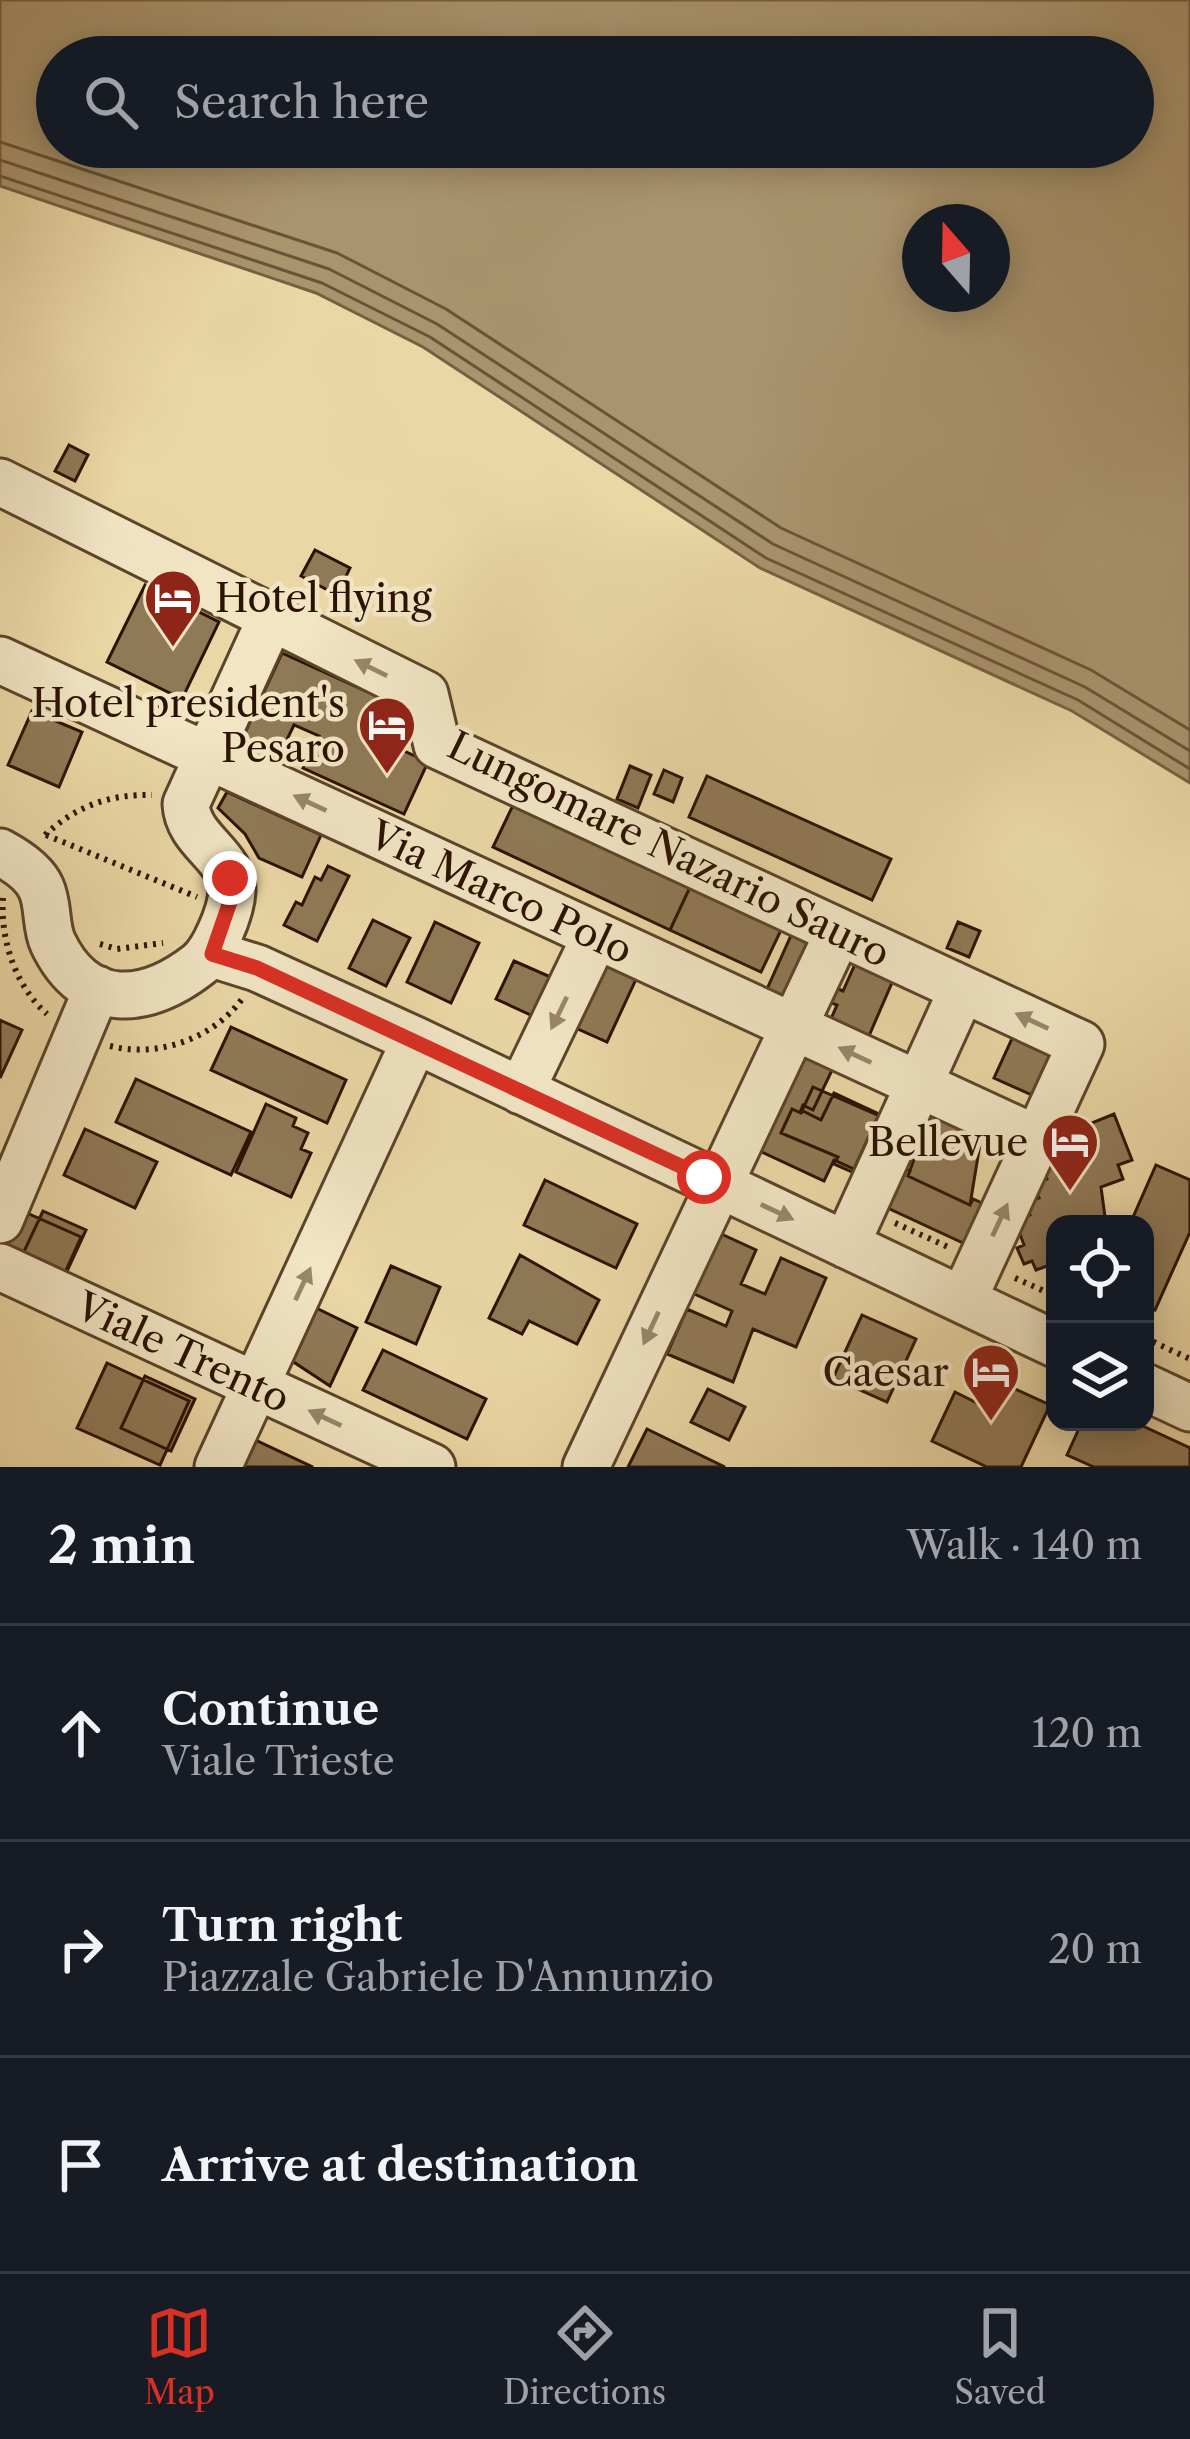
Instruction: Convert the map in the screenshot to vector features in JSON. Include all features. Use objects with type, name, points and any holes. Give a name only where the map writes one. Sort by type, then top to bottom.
[{"type":"street","name":"Lungomare Nazario Sauro","points":[[0,482],[425,694],[437,745],[1081,1043],[1037,1139]]},
{"type":"street","points":[[24,844],[41,887],[51,940],[71,972],[97,989],[131,999],[175,983],[212,954],[232,896],[230,878],[220,860],[195,837],[177,801],[208,756],[270,620]]},
{"type":"street","name":"Via Marco Polo","points":[[6,678],[208,756],[1037,1139]]},
{"type":"street","points":[[586,1467],[838,933]]},
{"type":"street","points":[[521,1091],[596,935]]},
{"type":"street","points":[[212,954],[257,968],[415,1040],[1046,1340]]},
{"type":"street","points":[[0,1220],[97,989]]},
{"type":"street","points":[[846,1245],[962,989]]},
{"type":"street","points":[[218,1467],[415,1040]]},
{"type":"street","points":[[963,1300],[1037,1139]]},
{"type":"street","name":"Viale Trento","points":[[0,1267],[432,1467]]},
{"type":"street","points":[[1154,1391],[1190,1408]]},
{"type":"path","points":[[24,844],[89,804],[120,795],[177,801]]},
{"type":"path","points":[[24,844],[190,898],[232,896]]},
{"type":"path","points":[[101,1043],[152,1049],[183,1042],[211,1029],[244,995]]},
{"type":"path","points":[[1154,1342],[1190,1359]]},
{"type":"water","points":[[0,0],[1190,0],[1190,783],[1072,711],[760,568],[423,347],[316,293],[0,186]]},
{"type":"building","points":[[69,445],[88,455],[75,481],[55,471]]},
{"type":"building","points":[[315,550],[350,568],[337,595],[301,576]]},
{"type":"building","points":[[145,585],[219,622],[182,699],[107,662]]},
{"type":"building","points":[[282,653],[383,699],[367,734],[428,762],[404,814],[303,768],[319,736],[294,725],[279,756],[242,739]]},
{"type":"building","points":[[32,711],[82,732],[59,787],[8,765]]},
{"type":"building","points":[[630,766],[651,775],[638,808],[617,799]]},
{"type":"building","points":[[664,770],[682,778],[673,802],[654,794]]},
{"type":"building","points":[[707,776],[891,859],[872,900],[689,817]]},
{"type":"building","points":[[227,792],[321,835],[302,877],[259,858],[245,834],[218,808]]},
{"type":"building","points":[[515,801],[691,885],[670,930],[493,847]]},
{"type":"building","points":[[328,866],[349,876],[317,941],[284,925],[296,902],[302,905],[315,877],[321,880]]},
{"type":"building","points":[[691,885],[782,928],[761,972],[670,930]]},
{"type":"building","points":[[373,920],[410,938],[386,986],[349,968]]},
{"type":"building","points":[[435,922],[479,943],[451,1003],[407,982]]},
{"type":"building","points":[[958,922],[980,931],[969,957],[947,948]]},
{"type":"building","points":[[793,931],[837,950],[822,982],[843,991],[856,962],[894,978],[862,1052],[824,1035],[837,1005],[814,996],[759,1007]]},
{"type":"building","points":[[600,958],[638,975],[607,1042],[569,1025]]},
{"type":"building","points":[[514,961],[553,978],[535,1017],[496,999]]},
{"type":"building","points":[[0,1020],[22,1030],[0,1078]]},
{"type":"building","points":[[231,1027],[346,1080],[327,1123],[211,1070]]},
{"type":"building","points":[[1015,1032],[1077,1061],[1056,1106],[994,1078]]},
{"type":"building","points":[[790,1043],[835,1064],[813,1110],[803,1105],[801,1110],[821,1120],[834,1093],[879,1114],[854,1169],[834,1160],[824,1181],[749,1146]]},
{"type":"building","points":[[136,1079],[251,1132],[231,1175],[116,1122]]},
{"type":"building","points":[[813,1087],[884,1118],[877,1183],[834,1164],[838,1157],[781,1133],[792,1109],[801,1113]]},
{"type":"building","points":[[266,1104],[296,1118],[293,1126],[308,1133],[301,1149],[311,1153],[291,1197],[236,1172]]},
{"type":"building","points":[[932,1109],[982,1132],[970,1205],[908,1176]]},
{"type":"building","name":"Bellevue","points":[[1114,1114],[1132,1160],[1118,1165],[1123,1179],[1101,1187],[1105,1215],[1046,1215],[1046,1266],[1036,1270],[1032,1261],[1024,1264],[1017,1248],[1024,1245],[1015,1221],[1030,1215],[1025,1203],[1039,1198],[1033,1185],[1047,1179],[1042,1167],[1056,1161],[1050,1147],[1064,1141],[1059,1128],[1075,1121],[1081,1137],[1092,1133],[1089,1124]]},
{"type":"building","points":[[85,1129],[157,1162],[135,1208],[64,1175]]},
{"type":"building","points":[[896,1164],[910,1171],[908,1176],[970,1205],[973,1199],[995,1209],[976,1249],[877,1203]]},
{"type":"building","points":[[1156,1165],[1190,1180],[1190,1232],[1155,1310],[1154,1215],[1134,1215]]},
{"type":"building","points":[[545,1180],[637,1224],[616,1268],[524,1225]]},
{"type":"building","points":[[0,1201],[81,1237],[59,1286],[0,1259]]},
{"type":"building","points":[[43,1211],[86,1230],[63,1280],[20,1260]]},
{"type":"building","points":[[717,1232],[756,1250],[741,1284],[765,1294],[781,1258],[826,1278],[796,1347],[753,1329],[733,1382],[667,1354],[687,1309],[726,1326],[732,1311],[690,1292]]},
{"type":"building","points":[[520,1255],[599,1300],[577,1344],[529,1321],[522,1334],[489,1318]]},
{"type":"building","points":[[391,1266],[440,1287],[416,1344],[366,1322]]},
{"type":"building","points":[[304,1302],[357,1328],[330,1386],[289,1359]]},
{"type":"building","points":[[862,1315],[916,1339],[887,1402],[833,1378]]},
{"type":"building","points":[[383,1350],[486,1399],[467,1439],[363,1390]]},
{"type":"building","points":[[107,1363],[189,1401],[160,1465],[77,1428]]},
{"type":"building","points":[[145,1376],[195,1399],[171,1451],[121,1428]]},
{"type":"building","name":"Caesar","points":[[987,1376],[1046,1403],[1046,1414],[1021,1467],[987,1467],[932,1441],[955,1392],[975,1402]]},
{"type":"building","points":[[708,1389],[745,1407],[729,1440],[691,1422]]},
{"type":"building","points":[[647,1429],[725,1467],[628,1467]]},
{"type":"building","points":[[1078,1431],[1153,1431],[1190,1448],[1190,1467],[1094,1467],[1067,1455]]},
{"type":"building","points":[[253,1439],[313,1467],[240,1467]]},
{"type":"place","name":"Hotel flying","points":[[173,649]]},
{"type":"place","name":"Hotel president's Pesaro","points":[[387,776]]},
{"type":"place","name":"Bellevue","points":[[1070,1193]]},
{"type":"place","name":"Caesar","points":[[991,1423]]},
{"type":"route","points":[[230,878],[232,896],[216,930],[212,954],[257,968],[704,1177]]}]
